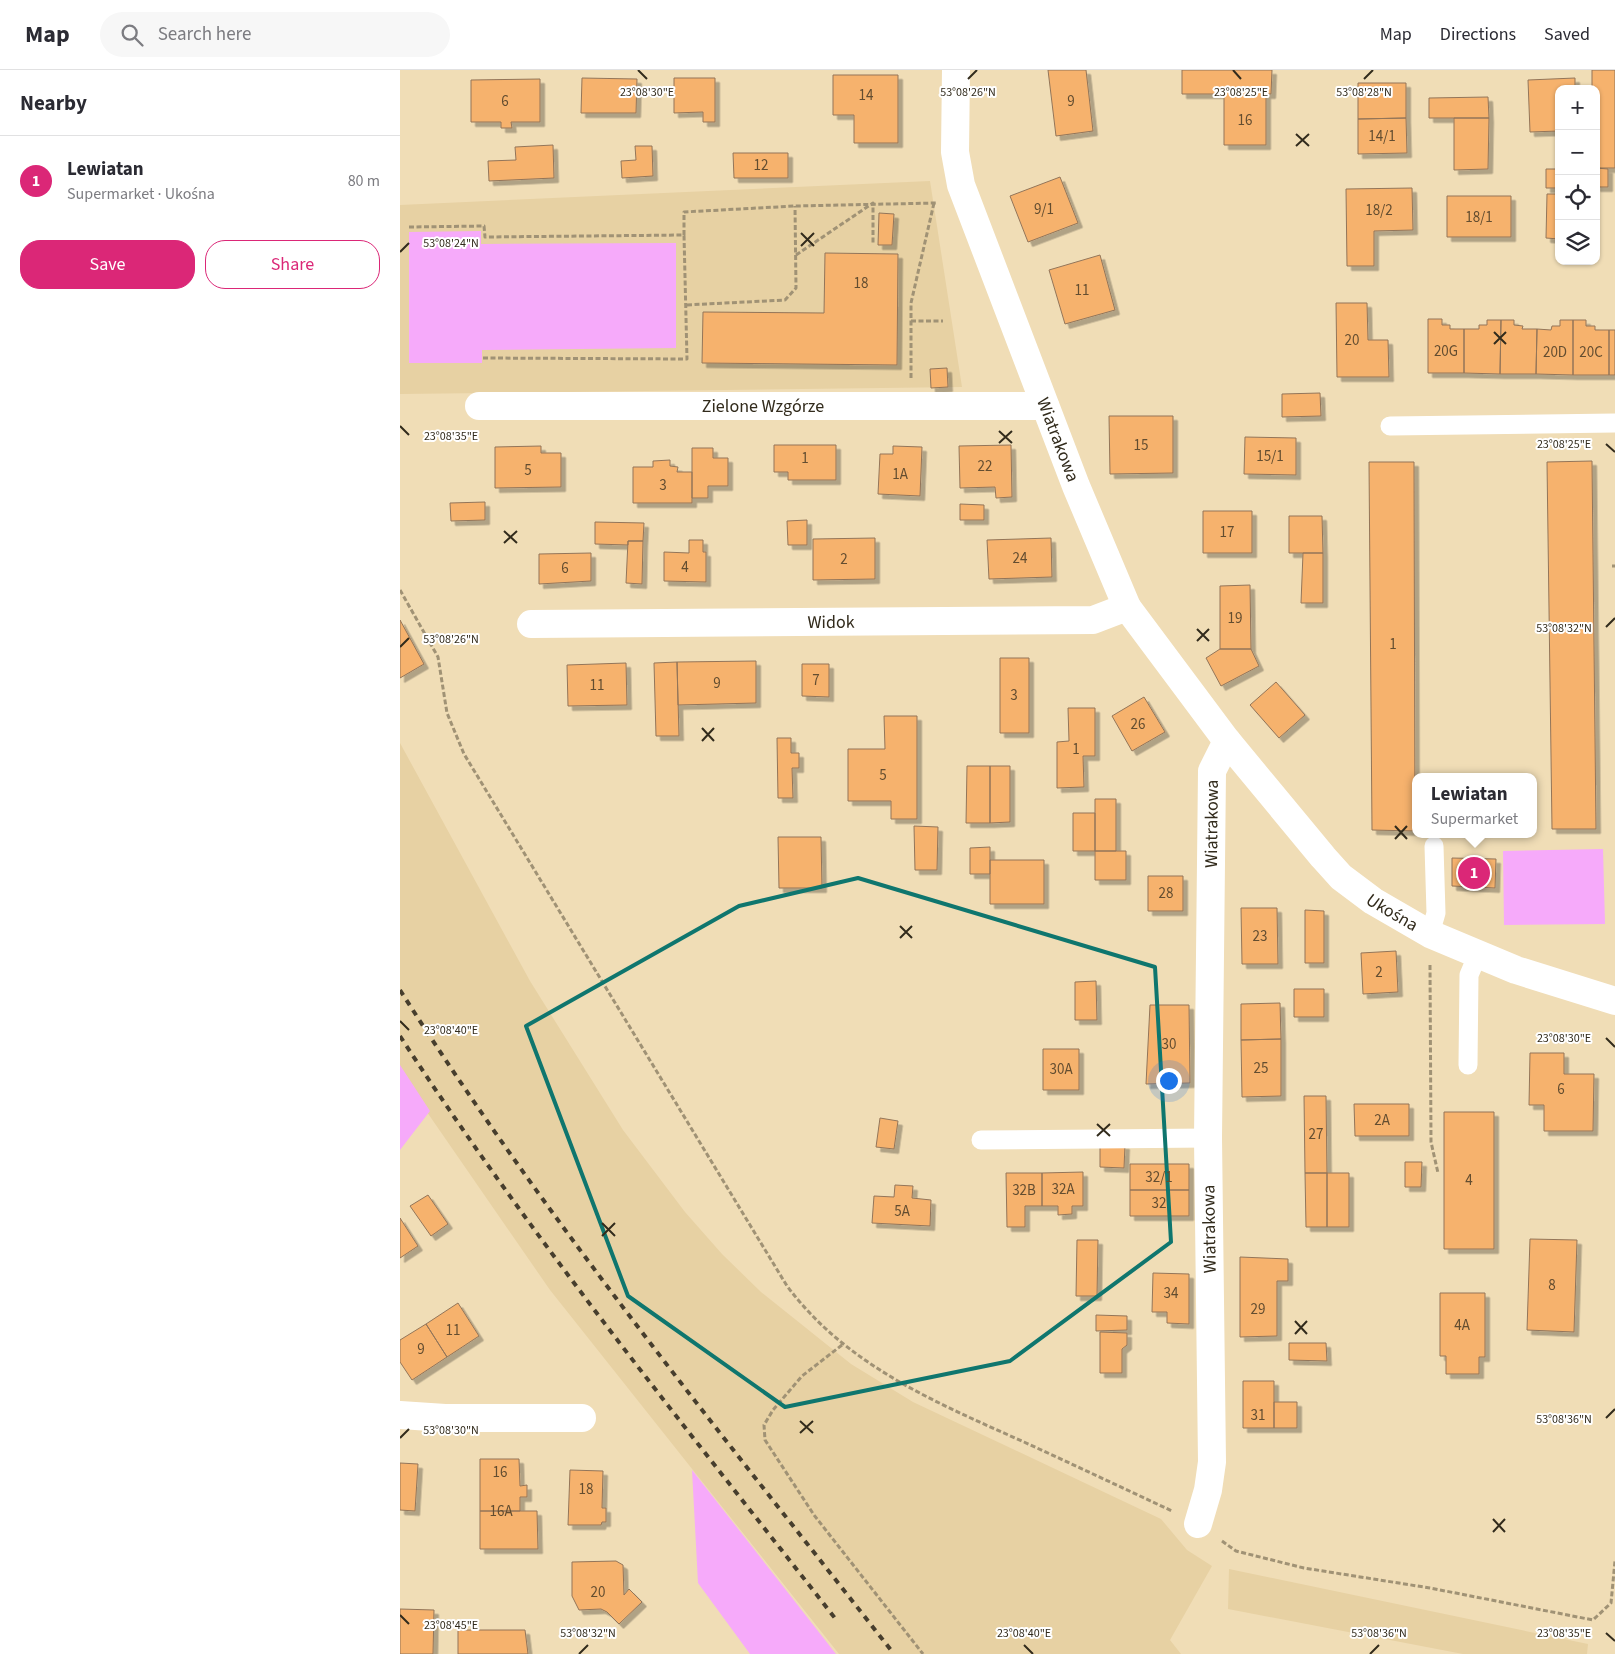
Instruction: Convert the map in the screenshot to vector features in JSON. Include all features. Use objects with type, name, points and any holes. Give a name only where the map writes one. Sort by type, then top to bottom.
[{"type":"street","name":"Wiatrakowa","points":[[956,70],[955,152],[961,185],[1045,406],[1127,606],[1227,741],[1212,771],[1208,1138],[1212,1462],[1208,1490],[1198,1524]]},
{"type":"street","name":"Zielone Wzgórze","points":[[479,406],[1045,406]]},
{"type":"street","name":"Widok","points":[[531,624],[1092,620],[1127,606]]},
{"type":"street","name":"Ukośna","points":[[1227,741],[1304,836],[1341,877],[1373,901],[1430,934],[1516,970],[1615,1001]]},
{"type":"street","points":[[400,1415],[445,1418],[582,1418]]},
{"type":"lane","points":[[1390,426],[1615,423]]},
{"type":"lane","points":[[1430,934],[1436,913],[1434,846]]},
{"type":"lane","points":[[1468,1064],[1469,975],[1478,954]]},
{"type":"lane","points":[[981,1140],[1208,1138]]},
{"type":"path","points":[[873,203],[873,243]]},
{"type":"path","points":[[795,256],[873,203]]},
{"type":"path","points":[[483,358],[686,359],[687,305],[684,212],[873,203],[934,204],[911,303],[911,383]]},
{"type":"path","points":[[687,305],[785,300],[796,288],[795,206]]},
{"type":"path","points":[[409,227],[484,226],[485,238],[684,236]]},
{"type":"path","points":[[911,320],[943,320]]},
{"type":"path","points":[[400,590],[438,657],[447,713],[464,754],[787,1286],[809,1314],[842,1345],[905,1385],[1198,1524],[1236,1551],[1304,1568],[1430,1588],[1593,1620],[1611,1603],[1615,1561]]},
{"type":"path","points":[[1430,934],[1431,1142],[1438,1173]]},
{"type":"path","points":[[842,1345],[802,1376],[772,1410],[764,1425],[765,1440],[814,1515],[923,1654]]},
{"type":"highlighted area","points":[[858,878],[1155,967],[1171,1242],[1010,1361],[785,1407],[628,1296],[526,1026],[739,906]]},
{"type":"shaded area","points":[[930,181],[962,387],[400,394],[400,205]]},
{"type":"shaded area","points":[[481,231],[481,244],[676,243],[676,348],[482,350],[482,363],[409,363],[409,232]]},
{"type":"shaded area","points":[[400,743],[530,981],[623,1130],[685,1212],[722,1254],[761,1292],[851,1364],[913,1402],[1161,1519],[1187,1550],[1212,1566],[1170,1640],[1181,1654],[839,1654],[550,1290],[400,1073]]},
{"type":"shaded area","points":[[1603,849],[1605,924],[1504,925],[1503,851]]},
{"type":"shaded area","points":[[400,1065],[430,1111],[400,1150]]},
{"type":"shaded area","points":[[692,1470],[836,1654],[750,1654],[698,1583]]},
{"type":"shaded area","points":[[1229,1569],[1588,1644],[1587,1654],[1463,1654],[1228,1609]]},
{"type":"building","points":[[1048,70],[1086,70],[1093,131],[1056,136]]},
{"type":"building","points":[[1182,70],[1272,70],[1271,94],[1266,94],[1266,145],[1224,145],[1224,94],[1182,94]]},
{"type":"building","points":[[1592,70],[1615,70],[1615,168],[1600,168],[1600,85],[1592,85]]},
{"type":"building","points":[[833,75],[898,75],[898,143],[854,143],[854,115],[833,115]]},
{"type":"building","points":[[582,78],[637,79],[636,113],[581,113]]},
{"type":"building","points":[[674,78],[715,78],[715,122],[703,122],[703,112],[674,113]]},
{"type":"building","points":[[1575,78],[1575,85],[1555,85],[1555,131],[1530,132],[1528,80]]},
{"type":"building","points":[[540,79],[540,122],[511,122],[512,128],[501,128],[501,122],[471,122],[471,80]]},
{"type":"building","points":[[1358,83],[1406,83],[1406,118],[1358,119]]},
{"type":"building","points":[[1488,97],[1489,118],[1429,118],[1429,98]]},
{"type":"building","points":[[1406,118],[1407,153],[1358,154],[1358,119]]},
{"type":"building","points":[[1454,118],[1489,118],[1488,169],[1454,170]]},
{"type":"building","points":[[553,145],[554,178],[489,181],[488,161],[516,160],[515,147]]},
{"type":"building","points":[[635,146],[652,146],[653,176],[622,178],[621,161],[636,160]]},
{"type":"building","points":[[733,153],[788,153],[788,178],[734,178]]},
{"type":"building","points":[[1600,168],[1608,169],[1608,187],[1600,187]]},
{"type":"building","points":[[1546,169],[1555,169],[1555,188],[1546,188]]},
{"type":"building","points":[[1060,177],[1078,223],[1028,242],[1010,196]]},
{"type":"building","points":[[1412,188],[1413,230],[1374,231],[1374,266],[1347,266],[1346,189]]},
{"type":"building","points":[[1547,194],[1555,194],[1555,239],[1546,238]]},
{"type":"building","points":[[1447,196],[1511,196],[1511,237],[1447,237]]},
{"type":"building","points":[[879,213],[894,214],[892,245],[878,245]]},
{"type":"building","points":[[825,253],[898,254],[897,365],[702,363],[703,312],[824,313]]},
{"type":"building","points":[[1100,255],[1115,310],[1065,324],[1049,270]]},
{"type":"building","points":[[1336,303],[1367,303],[1368,340],[1388,340],[1389,377],[1337,377]]},
{"type":"building","points":[[1428,319],[1442,319],[1442,325],[1450,325],[1450,329],[1464,329],[1464,373],[1428,373]]},
{"type":"building","points":[[1487,320],[1501,320],[1500,374],[1464,373],[1464,329],[1479,329],[1479,325],[1487,325]]},
{"type":"building","points":[[1501,320],[1514,320],[1514,325],[1523,326],[1522,329],[1537,329],[1536,374],[1500,374]]},
{"type":"building","points":[[1560,320],[1573,320],[1573,375],[1536,374],[1537,329],[1551,330],[1552,326],[1560,326]]},
{"type":"building","points":[[1573,320],[1586,320],[1586,326],[1595,326],[1595,330],[1609,330],[1609,375],[1573,375]]},
{"type":"building","points":[[1609,330],[1615,330],[1615,375],[1609,375]]},
{"type":"building","points":[[947,368],[948,387],[931,388],[930,369]]},
{"type":"building","points":[[1320,393],[1321,416],[1282,417],[1282,394]]},
{"type":"building","points":[[1109,416],[1173,416],[1173,473],[1110,474]]},
{"type":"building","points":[[1245,437],[1296,438],[1296,475],[1244,474]]},
{"type":"building","points":[[774,445],[836,445],[836,480],[788,480],[788,472],[774,472]]},
{"type":"building","points":[[1011,445],[1012,497],[996,498],[995,487],[960,488],[959,446]]},
{"type":"building","points":[[541,446],[541,453],[561,453],[561,487],[495,488],[495,447]]},
{"type":"building","points":[[893,446],[922,447],[920,496],[878,494],[880,454],[893,454]]},
{"type":"building","points":[[692,448],[713,448],[713,458],[728,458],[728,486],[708,486],[708,498],[692,498]]},
{"type":"building","points":[[670,460],[670,466],[678,467],[677,472],[692,472],[692,503],[633,503],[633,467],[653,467],[653,461]]},
{"type":"building","points":[[1592,461],[1596,829],[1552,829],[1547,462]]},
{"type":"building","points":[[1369,462],[1414,462],[1415,773],[1412,773],[1412,831],[1372,830]]},
{"type":"building","points":[[485,502],[485,520],[451,521],[450,503]]},
{"type":"building","points":[[960,504],[984,505],[984,520],[960,520]]},
{"type":"building","points":[[1203,511],[1252,511],[1252,553],[1203,553]]},
{"type":"building","points":[[1289,516],[1322,516],[1323,553],[1289,553]]},
{"type":"building","points":[[807,520],[807,545],[788,545],[787,521]]},
{"type":"building","points":[[595,522],[644,523],[643,541],[628,541],[628,545],[595,544]]},
{"type":"building","points":[[875,538],[875,579],[813,580],[813,539]]},
{"type":"building","points":[[1051,538],[1052,577],[989,579],[987,540]]},
{"type":"building","points":[[689,540],[703,540],[703,552],[706,552],[706,582],[664,581],[664,552],[689,553]]},
{"type":"building","points":[[628,541],[643,541],[642,584],[626,583]]},
{"type":"building","points":[[591,553],[591,581],[539,584],[539,554]]},
{"type":"building","points":[[1303,553],[1323,553],[1323,603],[1301,603]]},
{"type":"building","points":[[1250,585],[1251,649],[1220,649],[1220,586]]},
{"type":"building","points":[[400,620],[424,664],[400,678]]},
{"type":"building","points":[[1220,649],[1251,649],[1259,666],[1221,686],[1206,658]]},
{"type":"building","points":[[1000,658],[1029,658],[1029,733],[1000,733]]},
{"type":"building","points":[[756,661],[756,703],[678,705],[677,662]]},
{"type":"building","points":[[677,662],[679,736],[656,736],[654,663]]},
{"type":"building","points":[[626,663],[627,705],[568,706],[567,665]]},
{"type":"building","points":[[802,664],[829,664],[829,697],[802,696]]},
{"type":"building","points":[[1276,682],[1305,715],[1279,738],[1250,705]]},
{"type":"building","points":[[1144,697],[1165,732],[1132,751],[1112,716]]},
{"type":"building","points":[[1068,708],[1095,708],[1095,756],[1083,756],[1084,787],[1057,788],[1057,742],[1069,741]]},
{"type":"building","points":[[884,716],[917,716],[917,819],[891,819],[891,801],[848,801],[848,749],[885,749]]},
{"type":"building","points":[[777,738],[791,738],[791,753],[799,753],[799,768],[792,768],[793,798],[778,798]]},
{"type":"building","points":[[967,766],[990,766],[990,823],[966,823]]},
{"type":"building","points":[[990,766],[1010,766],[1010,822],[990,823]]},
{"type":"building","points":[[1095,799],[1116,799],[1116,851],[1095,851]]},
{"type":"building","points":[[1073,813],[1095,813],[1095,851],[1073,851]]},
{"type":"building","points":[[914,826],[938,827],[937,870],[915,870]]},
{"type":"building","points":[[778,837],[821,837],[822,888],[779,888]]},
{"type":"building","points":[[990,847],[990,874],[970,874],[970,848]]},
{"type":"building","points":[[1095,851],[1126,851],[1126,880],[1095,880]]},
{"type":"building","points":[[1452,858],[1496,859],[1495,888],[1452,886]]},
{"type":"building","points":[[990,860],[1044,860],[1044,904],[990,904]]},
{"type":"building","points":[[1148,876],[1183,876],[1183,911],[1148,911]]},
{"type":"building","points":[[1241,908],[1277,908],[1278,964],[1242,964]]},
{"type":"building","points":[[1305,910],[1324,911],[1324,963],[1305,963]]},
{"type":"building","points":[[1396,951],[1398,992],[1363,994],[1361,953]]},
{"type":"building","points":[[1096,981],[1097,1020],[1075,1020],[1075,982]]},
{"type":"building","points":[[1294,989],[1324,989],[1324,1017],[1294,1017]]},
{"type":"building","points":[[1280,1003],[1281,1039],[1241,1040],[1241,1004]]},
{"type":"building","points":[[1150,1005],[1189,1005],[1190,1083],[1146,1084]]},
{"type":"building","points":[[1281,1039],[1281,1096],[1242,1097],[1241,1040]]},
{"type":"building","points":[[1043,1049],[1079,1049],[1079,1090],[1043,1090]]},
{"type":"building","points":[[1530,1053],[1564,1053],[1564,1074],[1594,1074],[1593,1131],[1544,1131],[1544,1105],[1529,1105]]},
{"type":"building","points":[[1304,1096],[1326,1096],[1327,1173],[1305,1173]]},
{"type":"building","points":[[1354,1104],[1409,1104],[1409,1136],[1355,1136]]},
{"type":"building","points":[[1444,1112],[1494,1112],[1494,1249],[1444,1249]]},
{"type":"building","points":[[880,1118],[898,1121],[894,1149],[876,1147]]},
{"type":"building","points":[[1100,1144],[1125,1145],[1124,1168],[1100,1167]]},
{"type":"building","points":[[1405,1162],[1422,1162],[1421,1187],[1405,1187]]},
{"type":"building","points":[[1130,1164],[1189,1164],[1189,1190],[1130,1190]]},
{"type":"building","points":[[1083,1172],[1083,1206],[1072,1206],[1072,1214],[1058,1215],[1058,1206],[1042,1206],[1042,1173]]},
{"type":"building","points":[[1006,1173],[1042,1173],[1042,1206],[1025,1206],[1025,1227],[1007,1227]]},
{"type":"building","points":[[1305,1173],[1327,1173],[1327,1227],[1306,1227]]},
{"type":"building","points":[[1327,1173],[1349,1173],[1349,1227],[1327,1227]]},
{"type":"building","points":[[895,1185],[913,1186],[912,1198],[931,1200],[930,1226],[872,1223],[874,1196],[894,1197]]},
{"type":"building","points":[[1130,1190],[1189,1190],[1189,1216],[1130,1216]]},
{"type":"building","points":[[428,1195],[448,1224],[431,1236],[410,1206]]},
{"type":"building","points":[[400,1218],[418,1246],[400,1258]]},
{"type":"building","points":[[1530,1239],[1577,1240],[1574,1332],[1527,1330]]},
{"type":"building","points":[[1077,1240],[1098,1240],[1097,1296],[1076,1296]]},
{"type":"building","points":[[1240,1257],[1288,1259],[1288,1281],[1277,1281],[1277,1336],[1240,1337]]},
{"type":"building","points":[[1153,1273],[1189,1274],[1189,1324],[1167,1323],[1167,1312],[1152,1312]]},
{"type":"building","points":[[1440,1293],[1485,1293],[1485,1357],[1479,1357],[1479,1374],[1446,1374],[1446,1356],[1440,1356]]},
{"type":"building","points":[[458,1303],[479,1336],[447,1357],[426,1324]]},
{"type":"building","points":[[1096,1315],[1127,1316],[1127,1330],[1096,1331]]},
{"type":"building","points":[[426,1324],[447,1357],[412,1380],[400,1362],[400,1340]]},
{"type":"building","points":[[1100,1332],[1127,1333],[1127,1345],[1122,1349],[1122,1373],[1100,1373]]},
{"type":"building","points":[[1289,1343],[1326,1343],[1327,1361],[1289,1360]]},
{"type":"building","points":[[1243,1381],[1274,1381],[1274,1428],[1243,1428]]},
{"type":"building","points":[[1274,1402],[1297,1402],[1297,1428],[1274,1428]]},
{"type":"building","points":[[480,1459],[519,1459],[520,1486],[527,1485],[527,1497],[520,1497],[520,1511],[480,1511]]},
{"type":"building","points":[[400,1463],[418,1464],[415,1511],[400,1510]]},
{"type":"building","points":[[570,1470],[603,1471],[602,1508],[606,1508],[606,1522],[602,1522],[601,1525],[568,1525]]},
{"type":"building","points":[[480,1511],[537,1511],[538,1549],[480,1549]]},
{"type":"building","points":[[616,1561],[623,1565],[624,1595],[629,1589],[642,1602],[619,1624],[607,1612],[601,1609],[579,1610],[572,1596],[572,1562]]},
{"type":"building","points":[[400,1609],[434,1610],[433,1654],[400,1654]]},
{"type":"building","points":[[458,1630],[525,1630],[528,1654],[458,1654]]},
{"type":"railway","points":[[400,990],[457,1077],[577,1245],[702,1410],[894,1654]]},
{"type":"railway","points":[[400,1036],[503,1187],[557,1261],[838,1622]]},
{"type":"place","name":"Lewiatan","points":[[1474,873]]}]
